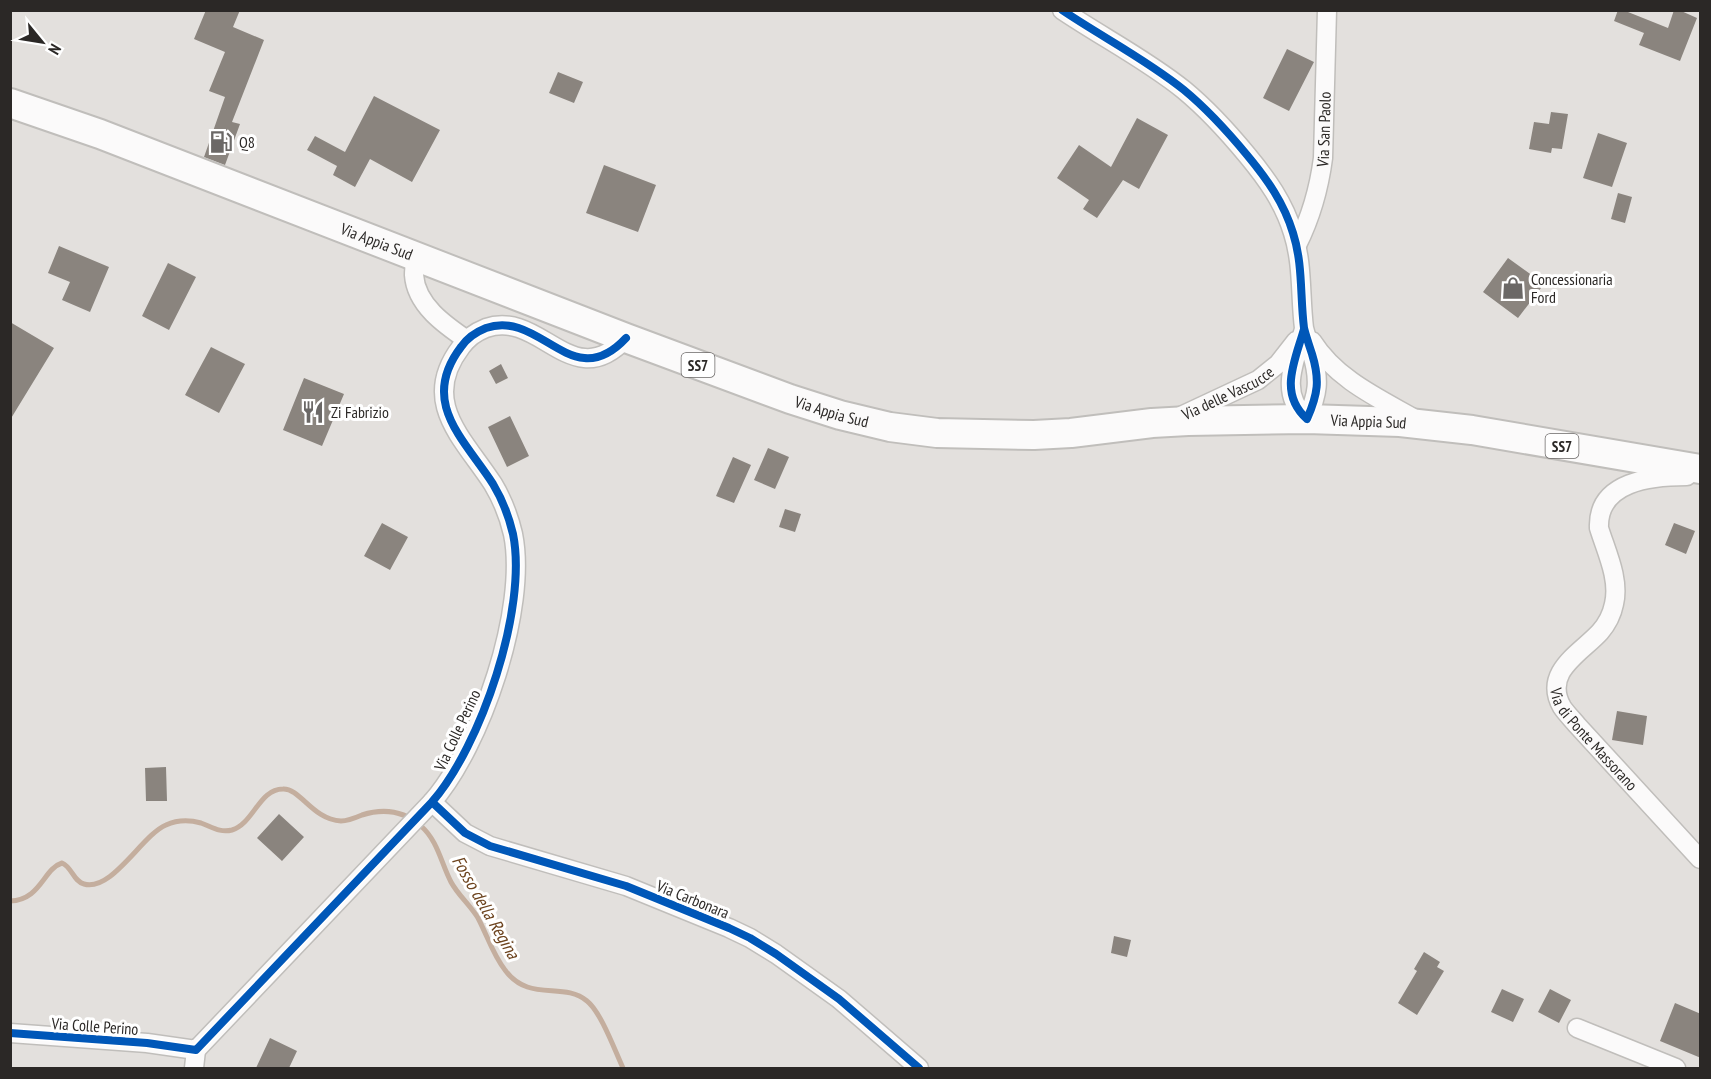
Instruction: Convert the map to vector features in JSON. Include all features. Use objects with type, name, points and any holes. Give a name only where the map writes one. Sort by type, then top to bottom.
[{"type":"main road","name":"Via Appia Sud","points":[[10,103],[100,134],[626,338],[806,405],[905,430],[956,434],[1034,435],[1170,422],[1306,419],[1423,424],[1472,430],[1701,469]]},
{"type":"street","name":"Via delle Vascucce","points":[[1062,10],[1184,91],[1247,155],[1271,186],[1287,214],[1296,244],[1304,329],[1315,365],[1316,397],[1306,419],[1296,408],[1290,390],[1292,369],[1304,329]]},
{"type":"street","name":"Via San Paolo","points":[[1296,244],[1312,210],[1323,158],[1328,10]]},
{"type":"street","points":[[416,256],[415,282],[424,302],[438,318],[467,340]]},
{"type":"street","name":"Via Colle Perino","points":[[10,1033],[147,1043],[195,1059],[429,805],[459,765],[485,706],[510,624],[516,579],[514,542],[505,508],[492,483],[451,423],[446,410],[445,388],[454,356],[467,340],[477,333],[500,325],[524,330],[571,355],[591,358],[610,352],[626,338]]},
{"type":"street","name":"Via delle Vascucce","points":[[1170,422],[1258,380],[1284,358],[1304,329]]},
{"type":"street","points":[[1304,329],[1321,353],[1340,373],[1423,424]]},
{"type":"street","name":"Via di Ponte Massorano","points":[[1701,476],[1660,477],[1630,483],[1613,494],[1602,507],[1599,528],[1615,581],[1615,601],[1612,613],[1603,628],[1566,664],[1559,677],[1557,688],[1562,706],[1577,725],[1701,859]]},
{"type":"street","name":"Via Carbonara","points":[[429,805],[465,833],[483,843],[626,886],[729,928],[759,943],[839,999],[919,1068]]},
{"type":"street","points":[[1577,1028],[1676,1068]]},
{"type":"building","points":[[206,10],[240,10],[233,27],[264,40],[232,122],[240,124],[225,165],[204,157],[225,97],[209,91],[225,52],[194,39]]},
{"type":"building","points":[[1618,10],[1668,28],[1674,10],[1697,18],[1680,61],[1639,45],[1644,33],[1614,21]]},
{"type":"building","points":[[1287,49],[1314,62],[1289,111],[1263,98]]},
{"type":"building","points":[[558,72],[583,82],[574,103],[549,93]]},
{"type":"building","points":[[374,96],[440,130],[412,182],[370,159],[355,187],[333,175],[337,166],[307,150],[315,136],[345,152]]},
{"type":"building","points":[[1551,112],[1568,114],[1562,149],[1552,148],[1551,153],[1529,149],[1534,122],[1549,124]]},
{"type":"building","points":[[1137,118],[1168,135],[1139,189],[1123,180],[1097,218],[1083,209],[1089,200],[1057,178],[1079,145],[1111,167]]},
{"type":"building","points":[[1598,133],[1627,143],[1612,187],[1583,178]]},
{"type":"building","points":[[604,165],[656,185],[638,232],[586,213]]},
{"type":"building","points":[[1618,193],[1632,197],[1625,223],[1611,219]]},
{"type":"building","points":[[59,246],[109,267],[90,312],[62,300],[70,282],[48,273]]},
{"type":"building","name":"Concessionaria Ford","points":[[1508,258],[1544,284],[1518,318],[1483,292]]},
{"type":"building","points":[[168,263],[196,277],[169,330],[142,316]]},
{"type":"building","points":[[10,322],[54,348],[10,420]]},
{"type":"building","points":[[211,347],[245,364],[219,413],[185,395]]},
{"type":"building","points":[[501,364],[508,378],[496,384],[489,371]]},
{"type":"building","name":"Zi Fabrizio","points":[[304,378],[344,394],[322,446],[283,430]]},
{"type":"building","points":[[510,416],[529,456],[507,467],[488,427]]},
{"type":"building","points":[[768,448],[789,457],[775,489],[754,480]]},
{"type":"building","points":[[733,457],[751,465],[734,503],[716,496]]},
{"type":"building","points":[[785,509],[801,514],[795,532],[779,527]]},
{"type":"building","points":[[382,523],[408,537],[390,570],[364,556]]},
{"type":"building","points":[[1674,523],[1695,531],[1686,554],[1665,545]]},
{"type":"building","points":[[1617,711],[1647,716],[1643,745],[1612,740]]},
{"type":"building","points":[[166,767],[167,801],[146,801],[145,768]]},
{"type":"building","points":[[279,814],[304,837],[282,861],[257,838]]},
{"type":"building","points":[[1114,936],[1131,940],[1127,957],[1111,953]]},
{"type":"building","points":[[1424,952],[1440,962],[1437,967],[1444,971],[1417,1015],[1398,1003],[1417,971],[1414,969]]},
{"type":"building","points":[[1502,989],[1524,999],[1513,1022],[1491,1012]]},
{"type":"building","points":[[1550,989],[1571,1000],[1559,1023],[1538,1012]]},
{"type":"building","points":[[1675,1003],[1701,1014],[1701,1058],[1660,1041]]},
{"type":"building","points":[[270,1038],[297,1051],[289,1068],[256,1068]]},
{"type":"waterway","name":"Fosso della Regina","points":[[10,901],[29,895],[50,871],[62,863],[77,880],[84,884],[95,884],[105,880],[157,831],[170,823],[192,821],[220,830],[232,830],[246,821],[262,800],[275,790],[289,790],[323,815],[341,821],[386,811],[401,814],[427,832],[439,852],[451,882],[478,918],[505,970],[514,980],[525,986],[567,992],[587,1001],[602,1023],[623,1068]]},
{"type":"cycle path","points":[[1062,10],[1155,69],[1193,97],[1240,146],[1274,192],[1285,212],[1296,245],[1304,328],[1316,372],[1316,394],[1307,419],[1298,409],[1291,388],[1293,365],[1304,329]]},
{"type":"cycle path","points":[[10,1033],[147,1043],[196,1050],[432,802],[450,777],[483,712],[507,637],[514,599],[516,564],[513,534],[502,502],[493,484],[450,419],[445,403],[444,385],[449,367],[466,341],[475,333],[486,328],[506,325],[523,330],[572,355],[589,358],[607,353],[626,338]]},
{"type":"cycle path","points":[[432,802],[465,833],[490,846],[626,886],[750,938],[839,999],[919,1068]]},
{"type":"place","name":"Q8","points":[[221,142]]},
{"type":"place","name":"Concessionaria Ford","points":[[1513,288]]},
{"type":"place","name":"Zi Fabrizio","points":[[313,412]]}]
